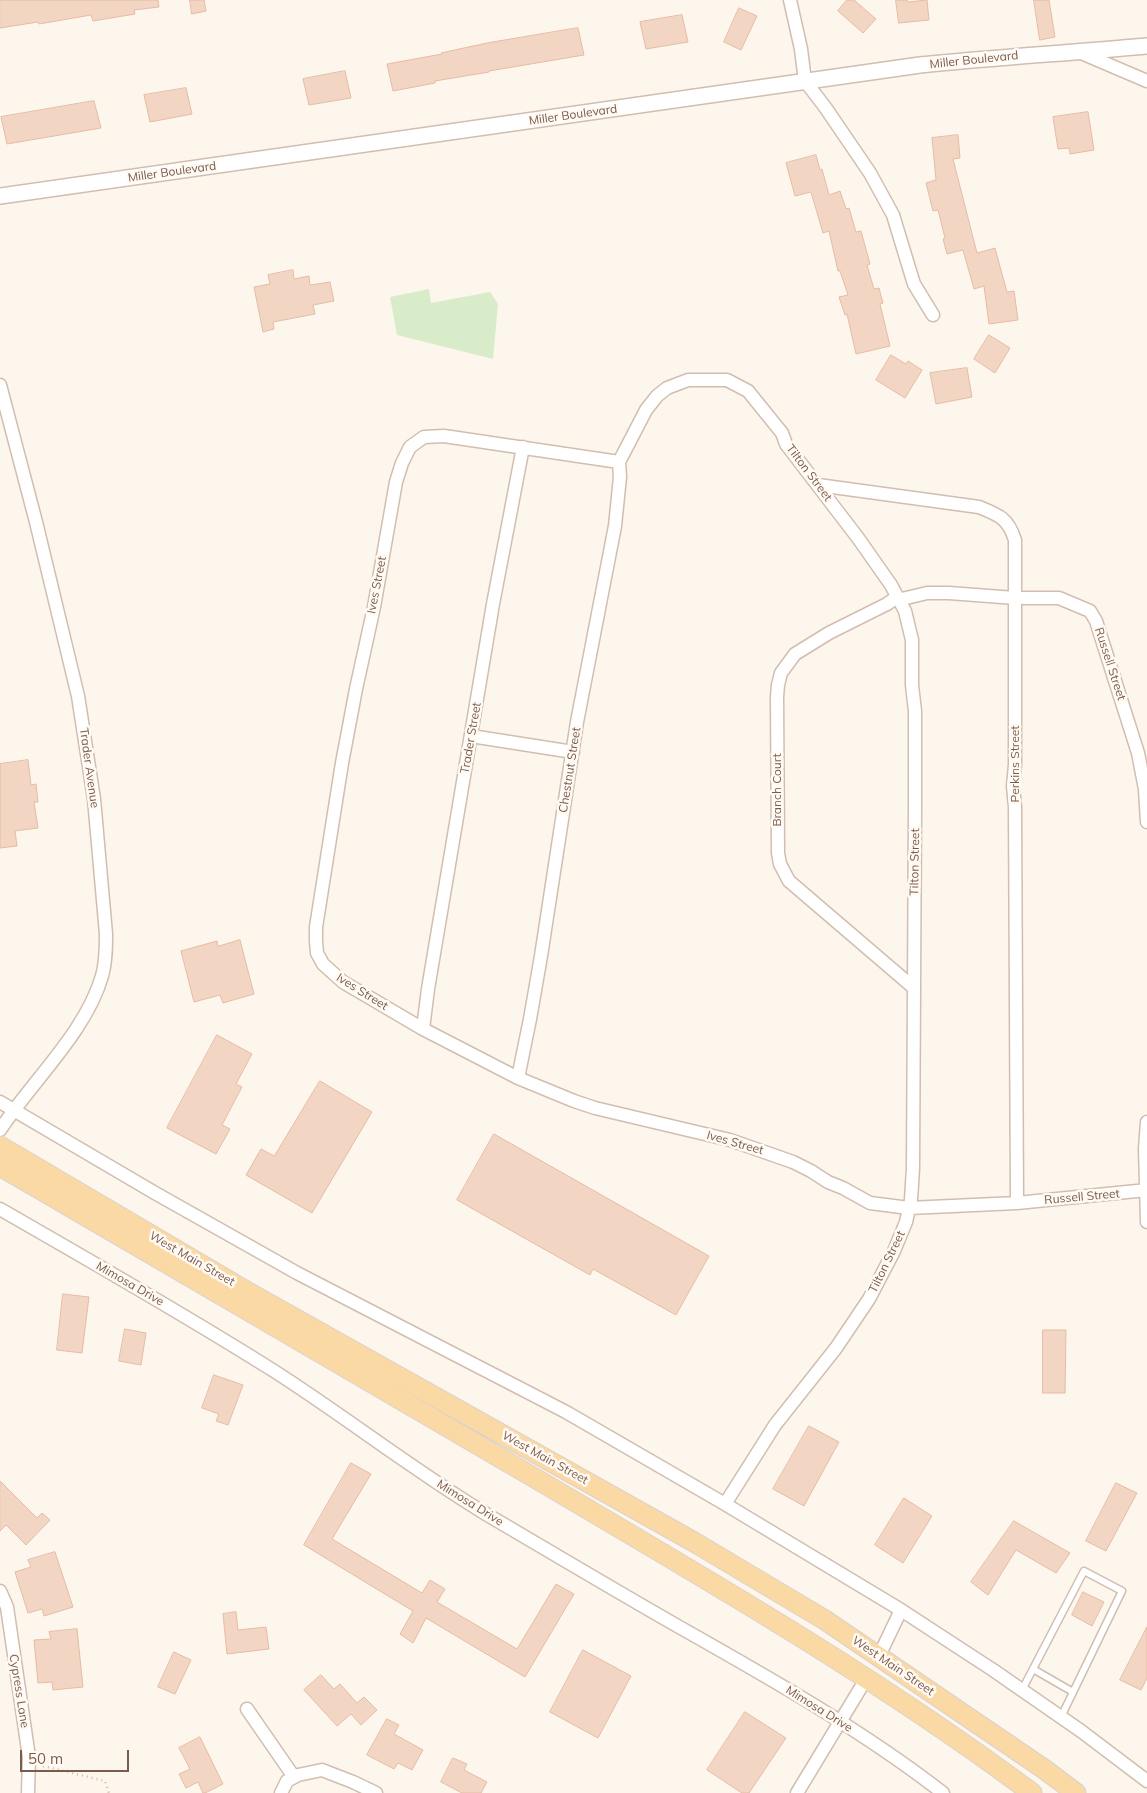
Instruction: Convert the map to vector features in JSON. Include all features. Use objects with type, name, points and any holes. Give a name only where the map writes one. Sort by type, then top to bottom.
[{"type":"main road","name":"West Main Street","points":[[0,1146],[248,1292],[694,1542],[825,1620],[1044,1769],[1076,1793]]},
{"type":"main road","name":"West Main Street","points":[[0,1166],[678,1562],[804,1638],[921,1713],[1032,1793]]},
{"type":"main road","points":[[866,1678],[879,1656]]},
{"type":"street","points":[[790,0],[801,49],[805,81],[825,107],[880,190],[893,216],[914,284],[934,316]]},
{"type":"street","name":"Miller Boulevard","points":[[0,196],[920,65],[1147,46]]},
{"type":"street","points":[[1079,52],[1147,81]]},
{"type":"street","name":"Tilton Street","points":[[619,462],[646,410],[657,396],[667,388],[688,380],[727,380],[748,391],[782,433],[786,444],[858,538],[897,597],[905,611],[912,640],[912,685],[915,711],[913,1168],[906,1222],[894,1251],[859,1316],[775,1425],[725,1504]]},
{"type":"street","name":"Trader Avenue","points":[[0,385],[36,522],[78,696],[94,800],[106,934],[106,956],[95,997],[73,1033],[13,1110],[0,1130]]},
{"type":"street","name":"Ives Street","points":[[619,462],[523,447],[433,436],[417,441],[405,454],[396,482],[374,607],[342,763],[316,928],[317,953],[323,964],[343,982],[423,1029],[518,1078],[574,1101],[595,1108],[752,1146],[799,1165],[870,1203],[909,1208],[1017,1203]]},
{"type":"street","name":"Trader Street","points":[[423,1029],[493,604],[523,447]]},
{"type":"street","name":"Chestnut Street","points":[[518,1078],[530,1019],[573,752],[615,526],[620,477],[619,462]]},
{"type":"street","name":"Perkins Street","points":[[818,485],[968,505],[998,514],[1009,525],[1015,540],[1015,765],[1013,786],[1016,807],[1017,1203]]},
{"type":"street","name":"Russell Street","points":[[897,597],[902,599],[928,593],[949,593],[1015,598],[1059,598],[1090,611],[1096,621],[1138,753],[1145,789],[1147,822]]},
{"type":"street","name":"Branch Court","points":[[897,597],[888,604],[829,633],[795,654],[781,673],[777,697],[777,840],[780,864],[789,881],[914,988]]},
{"type":"street","points":[[471,736],[573,752]]},
{"type":"street","points":[[0,1102],[155,1194],[297,1273],[566,1412],[725,1504],[901,1610],[1061,1717],[1147,1781]]},
{"type":"street","points":[[1147,1122],[1145,1149],[1147,1222]]},
{"type":"street","name":"Russell Street","points":[[1017,1203],[1146,1190]]},
{"type":"street","name":"Mimosa Drive","points":[[0,1209],[194,1320],[276,1372],[425,1476],[840,1721],[906,1765],[943,1793]]},
{"type":"street","name":"Cypress Lane","points":[[0,1591],[7,1607],[29,1762],[28,1793]]},
{"type":"street","points":[[879,1656],[901,1610]]},
{"type":"street","points":[[797,1793],[866,1678]]},
{"type":"street","points":[[247,1709],[294,1777]]},
{"type":"street","points":[[281,1793],[287,1781],[294,1777],[322,1770],[376,1793]]},
{"type":"lane","points":[[1022,1690],[1084,1571],[1122,1591],[1061,1717]]},
{"type":"lane","points":[[1034,1669],[1073,1692]]},
{"type":"path","points":[[29,1762],[105,1781],[109,1793]]},
{"type":"green space","points":[[429,289],[431,303],[490,292],[498,304],[493,359],[397,335],[390,297]]},
{"type":"building","points":[[0,0],[158,0],[159,7],[134,10],[135,14],[93,21],[91,15],[39,24],[38,22],[0,28]]},
{"type":"building","points":[[190,0],[204,0],[206,11],[192,14]]},
{"type":"building","points":[[847,0],[854,0],[876,19],[863,33],[838,11]]},
{"type":"building","points":[[896,0],[907,0],[908,2],[927,0],[929,20],[899,23]]},
{"type":"building","points":[[1034,0],[1049,0],[1055,37],[1040,40]]},
{"type":"building","points":[[739,8],[757,16],[741,50],[724,42]]},
{"type":"building","points":[[682,15],[688,42],[646,49],[640,22]]},
{"type":"building","points":[[578,28],[584,55],[435,81],[435,83],[393,91],[387,64],[442,54],[487,43]]},
{"type":"building","points":[[345,71],[351,98],[309,105],[303,79]]},
{"type":"building","points":[[186,88],[192,114],[150,122],[144,95]]},
{"type":"building","points":[[94,101],[101,128],[7,144],[1,117]]},
{"type":"building","points":[[1088,112],[1094,150],[1070,154],[1069,148],[1058,149],[1053,117]]},
{"type":"building","points":[[958,135],[960,158],[953,159],[977,253],[995,248],[1007,292],[1014,291],[1018,320],[989,324],[984,286],[974,289],[963,250],[947,254],[938,210],[933,211],[926,183],[936,180],[932,138]]},
{"type":"building","points":[[816,155],[829,195],[840,191],[846,209],[849,208],[856,232],[861,231],[870,264],[867,265],[874,289],[879,288],[883,303],[880,304],[890,346],[856,354],[847,314],[845,315],[839,297],[848,295],[840,271],[838,271],[829,231],[823,233],[811,192],[795,196],[786,163]]},
{"type":"building","points":[[293,270],[294,279],[309,276],[310,285],[330,282],[334,301],[313,305],[315,314],[273,322],[274,329],[263,332],[254,287],[270,284],[268,275]]},
{"type":"building","points":[[989,335],[1010,348],[995,373],[974,359]]},
{"type":"building","points":[[891,355],[906,364],[908,361],[922,370],[905,398],[876,380]]},
{"type":"building","points":[[967,368],[972,397],[936,404],[930,373]]},
{"type":"building","points":[[28,760],[31,785],[36,784],[38,802],[34,802],[38,828],[15,831],[17,846],[0,848],[0,764]]},
{"type":"building","points":[[240,940],[254,994],[223,1003],[220,995],[194,1002],[181,951],[217,941],[218,946]]},
{"type":"building","points":[[217,1035],[252,1054],[236,1084],[242,1087],[222,1125],[230,1129],[216,1154],[167,1128]]},
{"type":"building","points":[[320,1081],[372,1112],[312,1213],[246,1175],[261,1149],[274,1156]]},
{"type":"building","points":[[494,1134],[709,1256],[676,1315],[593,1269],[590,1275],[457,1200]]},
{"type":"building","points":[[63,1294],[89,1297],[82,1353],[57,1350]]},
{"type":"building","points":[[125,1329],[146,1333],[141,1365],[119,1361]]},
{"type":"building","points":[[1043,1330],[1066,1330],[1065,1393],[1043,1393]]},
{"type":"building","points":[[214,1375],[243,1385],[228,1425],[216,1421],[219,1414],[202,1408]]},
{"type":"building","points":[[809,1426],[839,1442],[804,1506],[773,1489]]},
{"type":"building","points":[[351,1463],[371,1474],[332,1539],[422,1593],[430,1580],[445,1589],[437,1602],[517,1649],[556,1584],[574,1594],[525,1677],[426,1618],[413,1643],[400,1634],[413,1611],[304,1545]]},
{"type":"building","points":[[0,1481],[37,1518],[42,1513],[50,1520],[26,1545],[6,1525],[0,1531]]},
{"type":"building","points":[[1116,1483],[1137,1493],[1106,1551],[1086,1541]]},
{"type":"building","points":[[904,1498],[932,1516],[903,1563],[875,1545]]},
{"type":"building","points":[[1014,1521],[1070,1553],[1056,1573],[1016,1550],[988,1595],[971,1582]]},
{"type":"building","points":[[55,1552],[73,1607],[44,1616],[42,1609],[28,1613],[15,1572],[31,1567],[28,1560]]},
{"type":"building","points":[[1083,1592],[1104,1602],[1092,1626],[1072,1615]]},
{"type":"building","points":[[236,1612],[238,1630],[266,1627],[269,1649],[227,1654],[223,1614]]},
{"type":"building","points":[[1147,1627],[1147,1678],[1141,1690],[1120,1680]]},
{"type":"building","points":[[77,1629],[83,1687],[53,1690],[52,1682],[38,1683],[34,1640],[51,1639],[49,1632]]},
{"type":"building","points":[[583,1650],[631,1676],[598,1738],[550,1712]]},
{"type":"building","points":[[174,1652],[191,1660],[175,1694],[158,1687]]},
{"type":"building","points":[[321,1675],[334,1689],[340,1684],[357,1703],[364,1697],[377,1710],[361,1725],[351,1714],[337,1726],[304,1690]]},
{"type":"building","points":[[745,1712],[786,1738],[749,1793],[742,1793],[707,1770]]},
{"type":"building","points":[[387,1719],[399,1725],[394,1734],[423,1750],[412,1770],[398,1763],[394,1769],[367,1755]]},
{"type":"building","points":[[200,1737],[223,1784],[205,1793],[203,1793],[198,1782],[186,1788],[179,1774],[190,1769],[179,1748]]},
{"type":"building","points":[[453,1758],[467,1764],[464,1770],[487,1782],[481,1793],[462,1793],[441,1782]]}]
